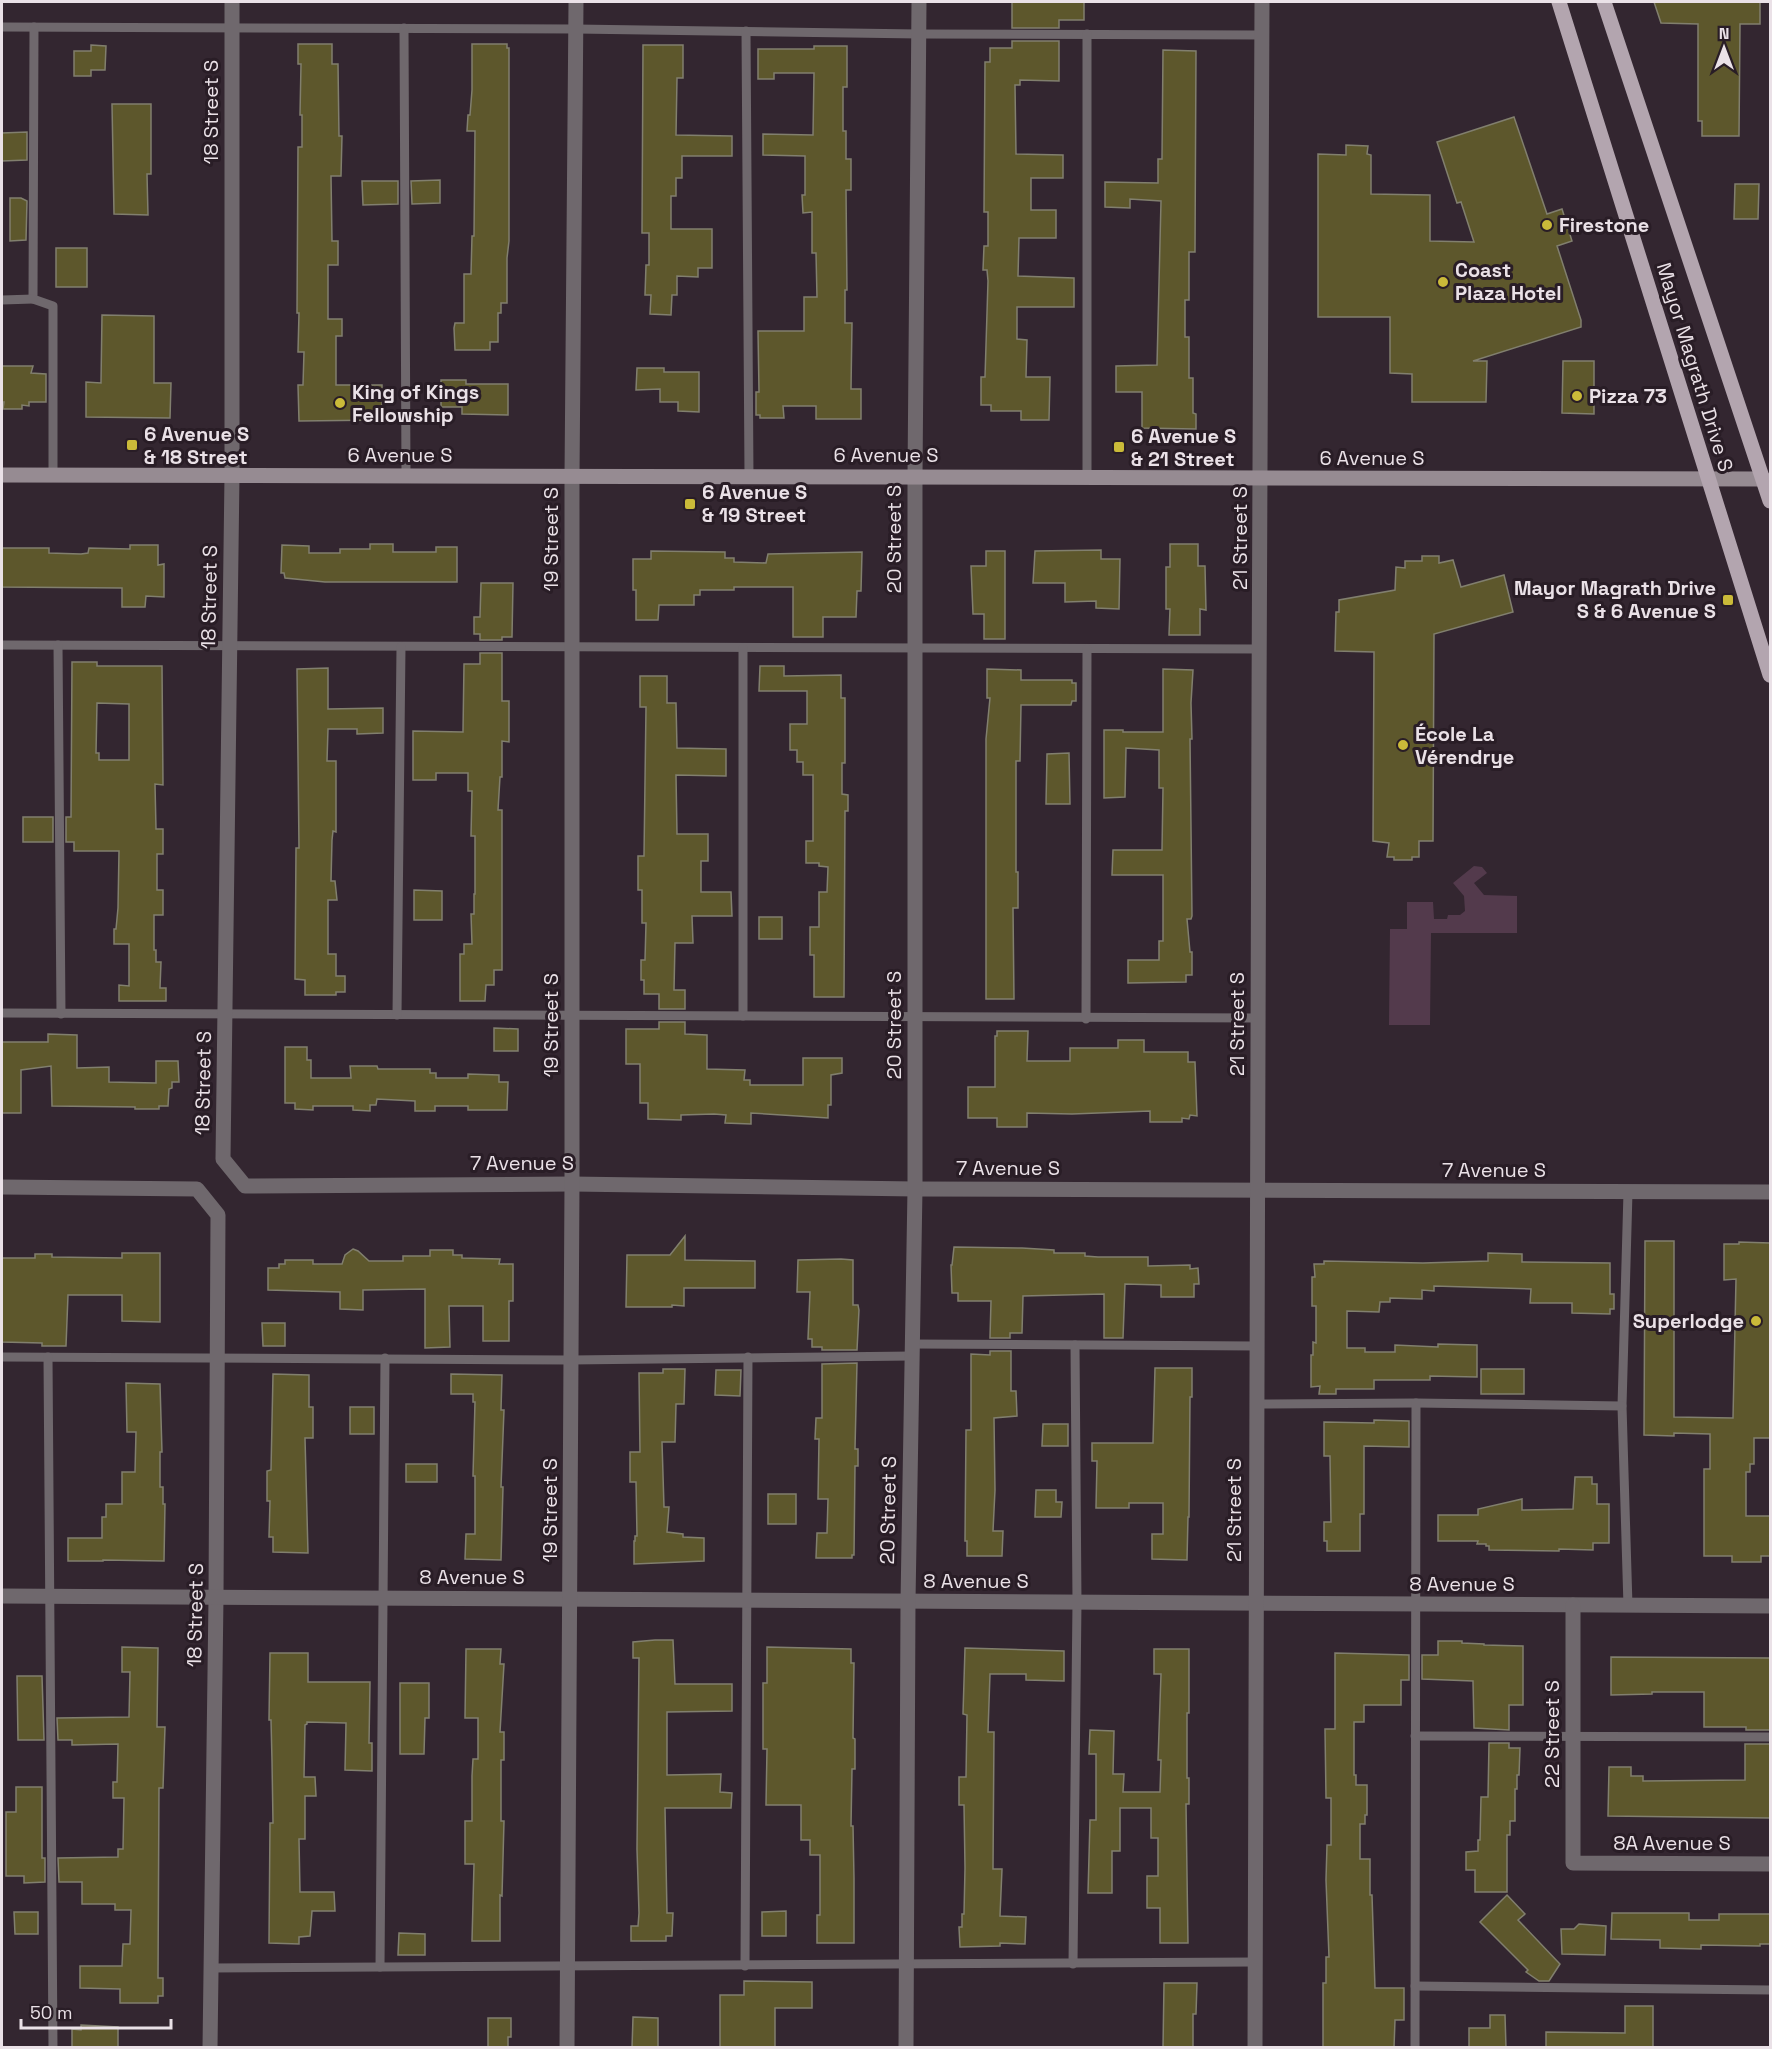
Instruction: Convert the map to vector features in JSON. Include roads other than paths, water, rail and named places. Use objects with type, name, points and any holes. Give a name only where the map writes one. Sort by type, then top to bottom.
[{"type":"main road","name":"Mayor Magrath Drive S","points":[[1559,2],[1770,675]]},
{"type":"main road","name":"Mayor Magrath Drive S","points":[[1604,2],[1767,479],[1770,501]]},
{"type":"main road","name":"6 Avenue S","points":[[2,475],[1767,479]]},
{"type":"street","name":"18 Street S","points":[[232,2],[232,475],[223,1159],[245,1186]]},
{"type":"street","name":"19 Street S","points":[[567,2048],[573,1184],[572,476],[576,2]]},
{"type":"street","name":"20 Street S","points":[[906,2048],[908,1601],[915,1189],[915,476],[919,2]]},
{"type":"street","name":"21 Street S","points":[[1255,2048],[1254,1603],[1262,2]]},
{"type":"street","name":"7 Avenue S","points":[[245,1186],[573,1184],[915,1189],[1770,1192]]},
{"type":"street","name":"18 Street S","points":[[2,1187],[197,1189],[218,1215],[210,2048]]},
{"type":"street","name":"8 Avenue S","points":[[2,1596],[1770,1606]]},
{"type":"street","name":"22 Street S","points":[[1573,1605],[1573,1863]]},
{"type":"street","name":"8A Avenue S","points":[[1573,1863],[1770,1864]]},
{"type":"lane","points":[[2,27],[576,28],[919,33],[1261,34]]},
{"type":"lane","points":[[33,299],[34,27]]},
{"type":"lane","points":[[404,28],[406,476]]},
{"type":"lane","points":[[746,31],[749,476]]},
{"type":"lane","points":[[1087,34],[1087,477]]},
{"type":"lane","points":[[2,300],[33,299],[53,306],[53,475]]},
{"type":"lane","points":[[2,645],[1260,649]]},
{"type":"lane","points":[[58,645],[61,1014]]},
{"type":"lane","points":[[397,1015],[401,647]]},
{"type":"lane","points":[[743,648],[743,1016]]},
{"type":"lane","points":[[1086,1019],[1087,649]]},
{"type":"lane","points":[[2,1013],[1258,1018]]},
{"type":"lane","points":[[1628,1192],[1622,1406],[1628,1606]]},
{"type":"lane","points":[[1073,1964],[1077,1602],[1076,1345]]},
{"type":"lane","points":[[2,1357],[571,1360],[748,1357],[1076,1345],[1256,1346]]},
{"type":"lane","points":[[48,1357],[53,2048]]},
{"type":"lane","points":[[745,1966],[748,1357]]},
{"type":"lane","points":[[380,1967],[385,1358]]},
{"type":"lane","points":[[1256,1404],[1416,1403],[1622,1406]]},
{"type":"lane","points":[[1415,2048],[1416,1403]]},
{"type":"lane","points":[[1415,1736],[1770,1737]]},
{"type":"lane","points":[[211,1968],[1254,1962]]},
{"type":"lane","points":[[1415,1986],[1770,1990]]},
{"type":"place","name":"Firestone","points":[[1547,225]]},
{"type":"place","name":"Coast Plaza Hotel","points":[[1443,282]]},
{"type":"place","name":"Pizza 73","points":[[1577,396]]},
{"type":"place","name":"King of Kings Fellowship","points":[[340,403]]},
{"type":"place","name":"6 Avenue S & 18 Street","points":[[132,445]]},
{"type":"place","name":"6 Avenue S & 21 Street","points":[[1119,447]]},
{"type":"place","name":"6 Avenue S & 19 Street","points":[[690,504]]},
{"type":"place","name":"Mayor Magrath Drive S & 6 Avenue S","points":[[1728,600]]},
{"type":"place","name":"École La Vérendrye","points":[[1403,745]]},
{"type":"place","name":"Superlodge","points":[[1756,1321]]}]
